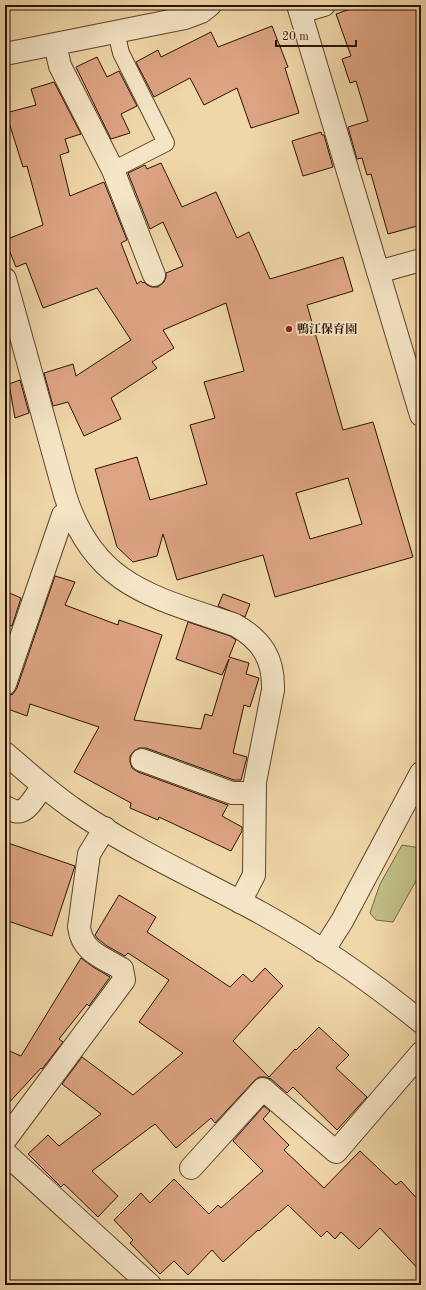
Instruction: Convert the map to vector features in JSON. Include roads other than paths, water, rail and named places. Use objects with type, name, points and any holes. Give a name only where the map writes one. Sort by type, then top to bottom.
[{"type":"street","points":[[5,54],[185,18],[201,12],[210,5]]},
{"type":"street","points":[[324,5],[299,9],[378,272],[418,393],[421,415]]},
{"type":"street","points":[[56,44],[60,66],[113,170],[154,275]]},
{"type":"street","points":[[378,272],[421,260]]},
{"type":"street","points":[[5,279],[70,512],[78,530],[96,555],[113,572],[128,583],[144,593],[161,600],[235,625],[247,632],[256,640],[265,651],[270,663],[273,676],[273,690],[254,782],[254,875],[240,902]]},
{"type":"street","points":[[5,684],[63,515],[70,512]]},
{"type":"street","points":[[5,752],[43,786],[76,810],[117,836],[300,936],[376,987],[421,1022]]},
{"type":"street","points":[[142,760],[232,793],[254,793]]},
{"type":"street","points":[[323,951],[342,921],[421,773]]},
{"type":"street","points":[[5,807],[13,811],[20,811],[28,806],[43,786]]},
{"type":"street","points":[[5,1140],[124,980],[122,969],[91,951],[84,944],[80,936],[79,927],[89,854],[105,828]]},
{"type":"street","points":[[190,1168],[263,1089],[336,1152],[421,1053]]},
{"type":"street","points":[[5,1153],[150,1285]]},
{"type":"lane","points":[[113,170],[166,143],[121,53],[116,32]]},
{"type":"place","name":"鴨江保育園","points":[[289,329]]}]
